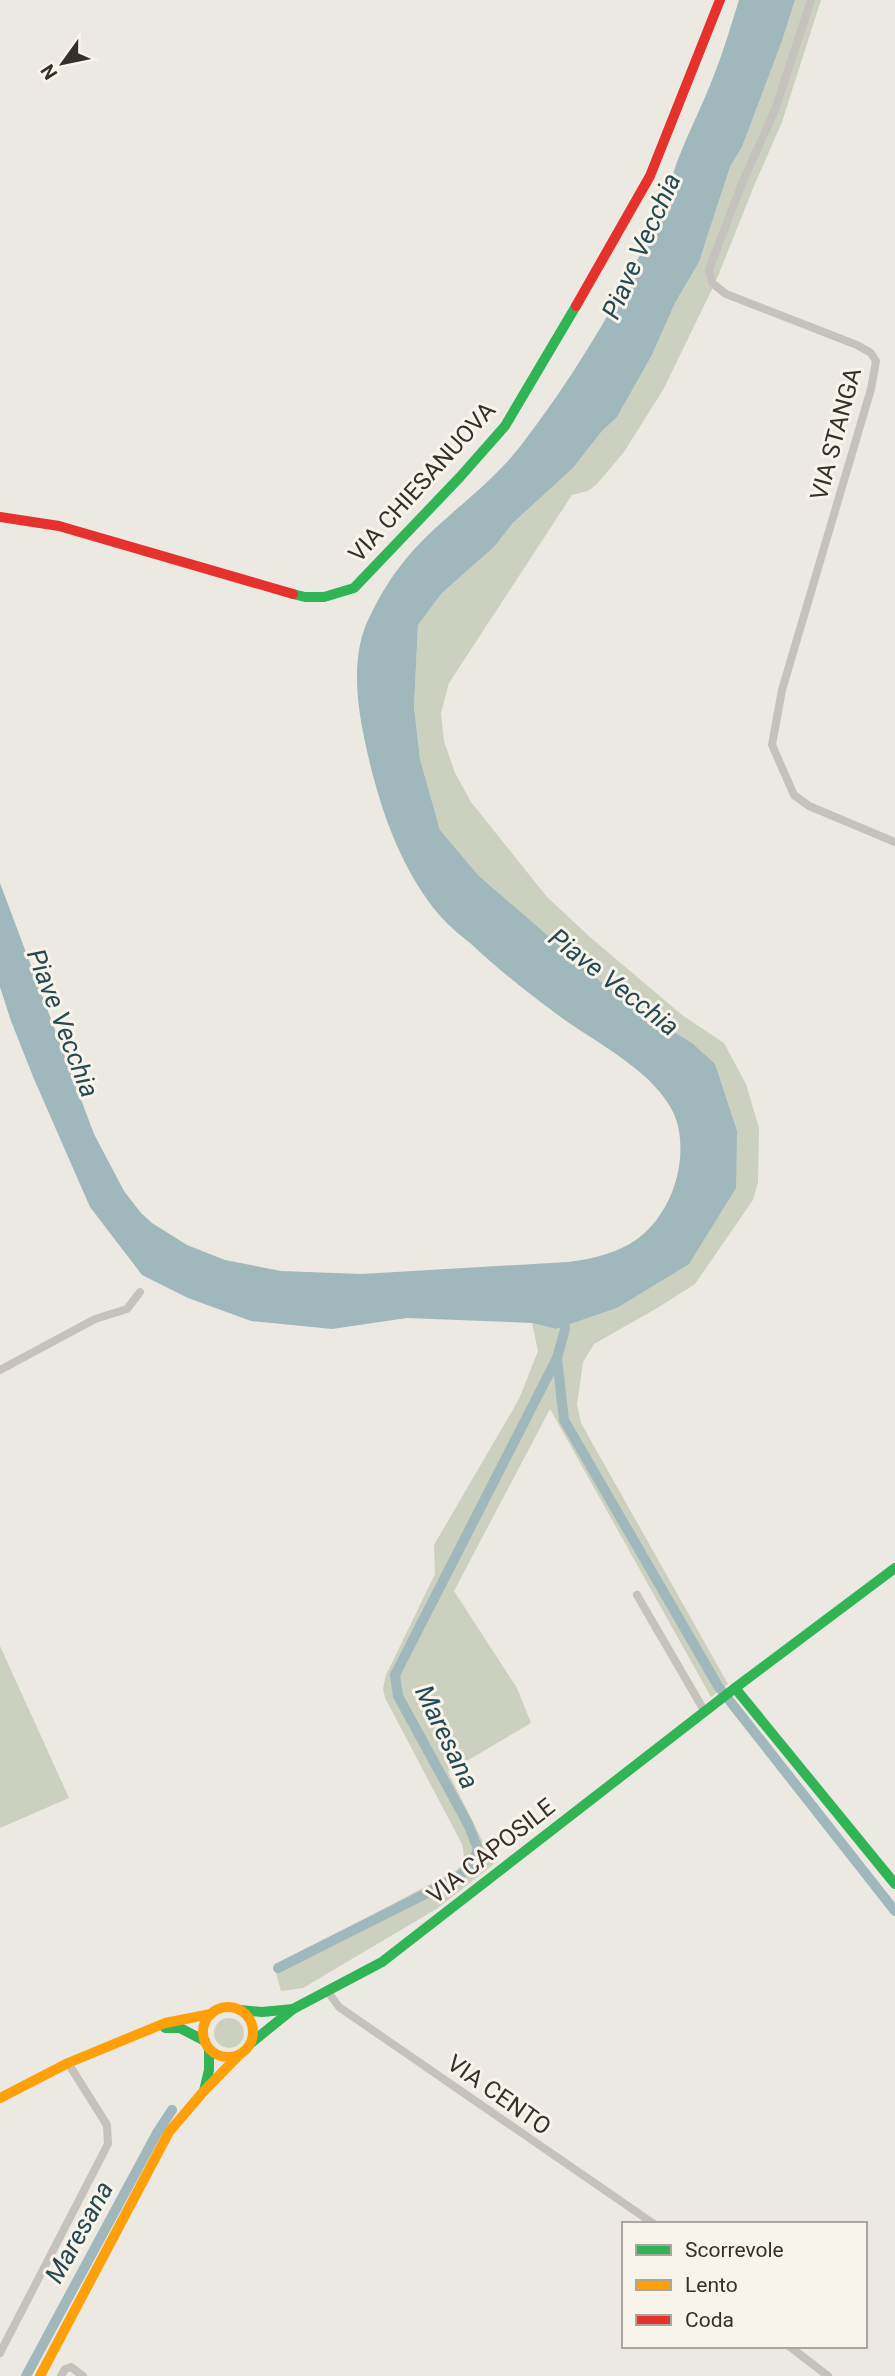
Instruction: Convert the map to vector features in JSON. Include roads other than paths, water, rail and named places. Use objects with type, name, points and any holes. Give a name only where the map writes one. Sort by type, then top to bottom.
[{"type":"street","name":"VIA CHIESANUOVA","points":[[0,517],[59,526],[305,597],[326,598],[342,595],[354,588],[490,445],[511,415],[646,183],[666,140],[720,0]]},
{"type":"street","name":"VIA STANGA","points":[[811,0],[775,110],[717,247],[709,269],[709,278],[716,288],[726,294],[865,349],[876,362],[871,389],[782,690],[772,745],[794,795],[809,806],[895,842]]},
{"type":"street","points":[[0,1370],[95,1319],[127,1309],[140,1292]]},
{"type":"street","name":"VIA CAPOSILE","points":[[251,2043],[293,2009],[382,1962],[895,1568]]},
{"type":"street","points":[[637,1595],[705,1712]]},
{"type":"street","points":[[732,1691],[895,1884]]},
{"type":"street","name":"VIA CENTO","points":[[328,1992],[339,2007],[651,2222]]},
{"type":"street","points":[[0,2098],[68,2063],[159,2027],[165,2022],[211,2014],[224,2008],[240,2010],[252,2025],[251,2043],[169,2132],[40,2376]]},
{"type":"street","name":"VIA CAPOSILE","points":[[240,2010],[262,2012],[293,2009]]},
{"type":"street","points":[[203,2092],[209,2070],[204,2026],[211,2014]]},
{"type":"street","points":[[159,2027],[180,2028],[224,2057],[240,2054]]},
{"type":"street","points":[[0,2353],[108,2144],[107,2125],[68,2063]]},
{"type":"street","points":[[792,2348],[828,2376]]},
{"type":"street","points":[[61,2376],[65,2369],[71,2367],[83,2376]]},
{"type":"water","points":[[739,0],[795,0],[742,147],[730,167],[699,262],[617,417],[602,431],[573,468],[513,523],[494,547],[442,593],[418,625],[414,707],[420,759],[440,830],[479,876],[620,998],[692,1043],[715,1064],[737,1131],[736,1188],[689,1264],[617,1308],[556,1329],[532,1323],[407,1318],[332,1329],[251,1321],[188,1298],[142,1275],[90,1207],[34,1079],[0,987],[0,883],[94,1134],[124,1191],[141,1213],[187,1245],[225,1260],[281,1271],[361,1274],[568,1262],[601,1256],[628,1245],[651,1227],[669,1199],[679,1168],[680,1135],[674,1114],[654,1085],[624,1060],[503,973],[441,917],[413,877],[391,832],[375,785],[364,737],[357,674],[360,643],[365,628],[395,573],[433,530],[509,460],[560,391],[612,308],[659,214],[677,162],[718,66]]},
{"type":"waterway","points":[[563,1314],[565,1329],[557,1358],[564,1420],[718,1686],[895,1911]]},
{"type":"waterway","name":"Maresana","points":[[278,1968],[457,1878],[473,1863],[478,1849],[468,1824],[398,1696],[395,1675],[557,1358]]},
{"type":"waterway","name":"Maresana","points":[[26,2376],[172,2110]]},
{"type":"water label","name":"Piave Vecchia","points":[[641,246]]},
{"type":"water label","name":"Piave Vecchia","points":[[614,982]]},
{"type":"water label","name":"Piave Vecchia","points":[[63,1023]]}]
